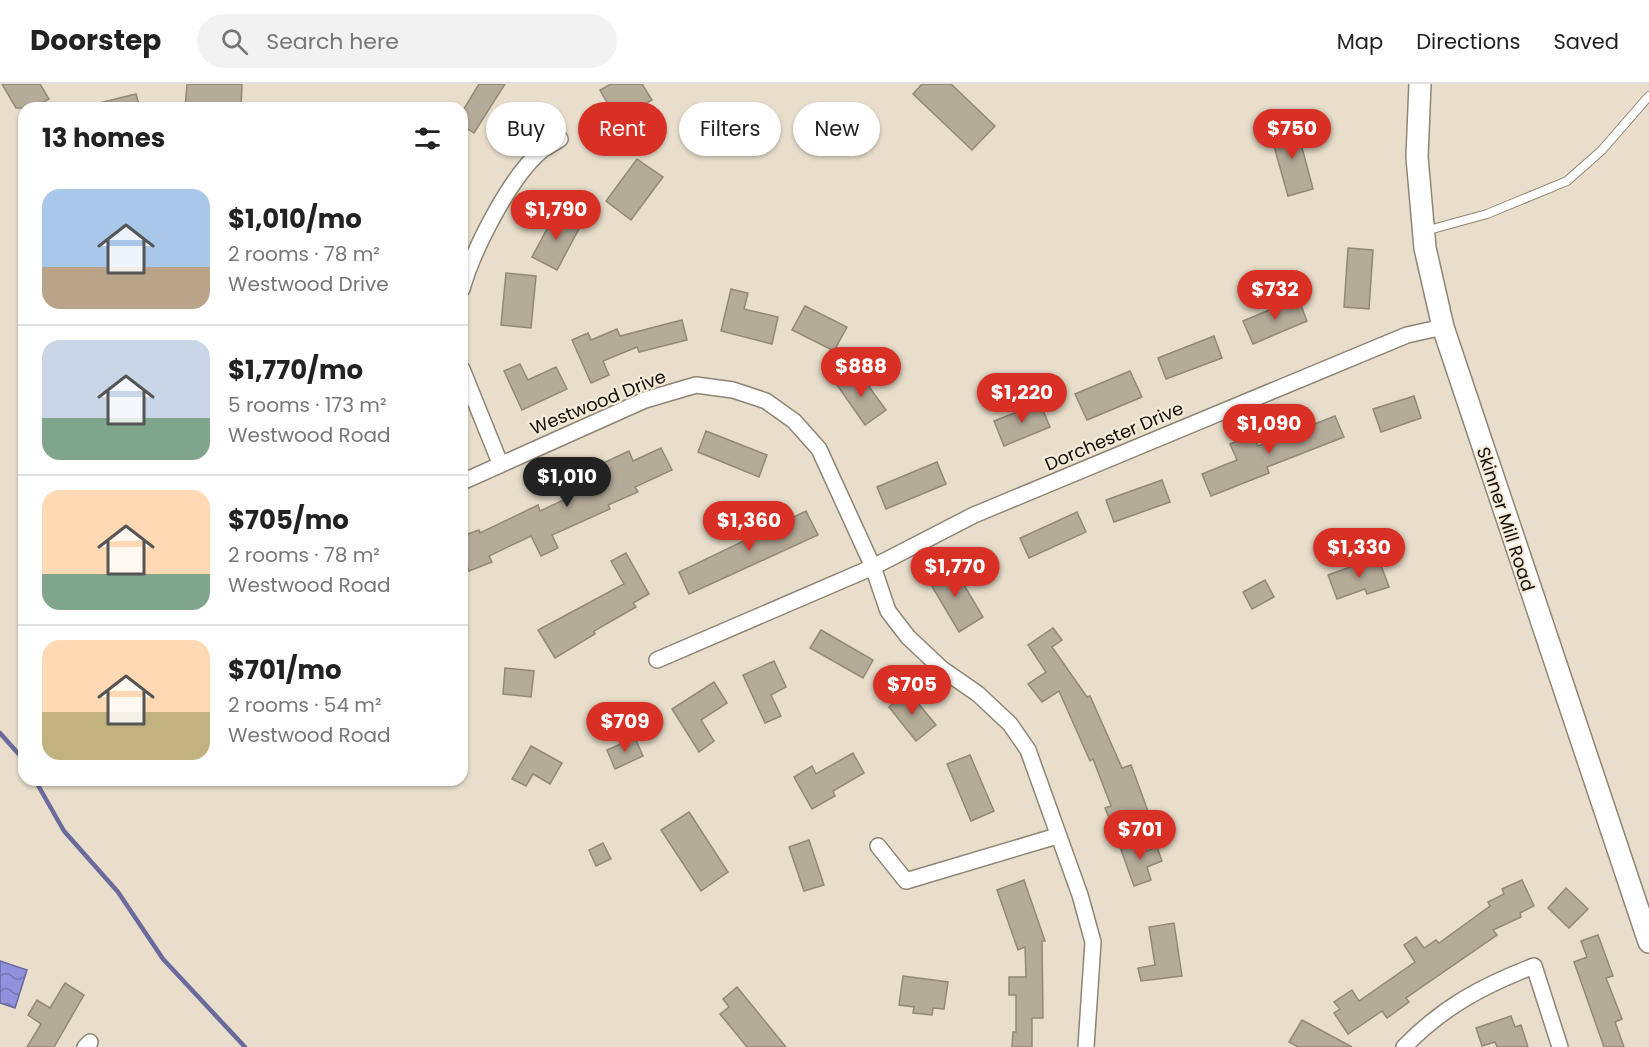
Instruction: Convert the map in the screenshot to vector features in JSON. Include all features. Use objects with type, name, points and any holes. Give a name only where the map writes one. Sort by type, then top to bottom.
[{"type":"street","name":"Skinner Mill Road","points":[[1420,84],[1417,157],[1423,231],[1443,327],[1649,942]]},
{"type":"street","points":[[468,269],[489,225],[526,167],[536,156]]},
{"type":"street","name":"Dorchester Drive","points":[[657,660],[873,567],[996,506],[1407,335],[1443,327]]},
{"type":"street","points":[[468,384],[500,464]]},
{"type":"street","name":"Westwood Drive","points":[[468,479],[645,400],[696,385],[733,390],[766,400],[794,421],[819,449],[873,567],[888,611],[908,637],[942,669],[978,694],[1010,724],[1028,750],[1080,895],[1093,942],[1086,1047]]},
{"type":"street","points":[[878,846],[906,881],[1057,836]]},
{"type":"street","points":[[1404,1047],[1424,1026],[1483,986],[1534,966],[1560,1047]]},
{"type":"lane","points":[[1423,231],[1487,214],[1567,181],[1602,150],[1649,96]]},
{"type":"water","points":[[0,961],[27,970],[15,1008],[0,1003]]},
{"type":"building","points":[[2,84],[40,84],[49,99],[44,102],[18,102],[18,108]]},
{"type":"building","points":[[187,84],[242,84],[241,102],[186,102]]},
{"type":"building","points":[[479,84],[505,84],[494,102],[486,102],[486,114],[474,133],[468,129],[468,102]]},
{"type":"building","points":[[611,84],[642,84],[652,100],[648,102],[607,102],[600,90]]},
{"type":"building","points":[[922,84],[951,84],[995,126],[972,150],[913,94]]},
{"type":"building","points":[[136,94],[138,102],[103,102]]},
{"type":"building","points":[[1296,125],[1313,189],[1288,196],[1270,132]]},
{"type":"building","points":[[637,159],[663,177],[631,220],[606,201]]},
{"type":"building","points":[[556,212],[581,225],[557,270],[532,257]]},
{"type":"building","points":[[1348,248],[1373,250],[1369,309],[1344,307]]},
{"type":"building","points":[[506,273],[536,276],[531,328],[501,325]]},
{"type":"building","points":[[731,289],[748,293],[744,309],[778,317],[772,344],[721,331]]},
{"type":"building","points":[[1298,298],[1307,321],[1253,344],[1243,321]]},
{"type":"building","points":[[805,306],[847,327],[834,351],[792,330]]},
{"type":"building","points":[[682,320],[687,340],[639,352],[637,347],[603,361],[609,375],[591,383],[572,340],[588,333],[591,340],[617,329],[620,336]]},
{"type":"building","points":[[1214,336],[1222,358],[1166,379],[1158,358]]},
{"type":"building","points":[[520,364],[528,380],[556,367],[567,389],[522,410],[504,371]]},
{"type":"building","points":[[857,370],[886,410],[865,425],[837,385]]},
{"type":"building","points":[[1130,371],[1142,397],[1087,420],[1075,394]]},
{"type":"building","points":[[1414,396],[1421,418],[1381,432],[1373,409]]},
{"type":"building","points":[[1040,403],[1050,427],[1004,446],[994,421]]},
{"type":"building","points":[[1335,416],[1344,437],[1267,467],[1269,473],[1211,496],[1202,474],[1237,460],[1230,444],[1253,435],[1258,446]]},
{"type":"building","points":[[706,431],[767,455],[759,477],[698,452]]},
{"type":"building","points":[[661,448],[672,470],[635,487],[638,492],[608,505],[610,509],[552,535],[558,548],[541,556],[531,536],[489,556],[492,562],[469,571],[468,534],[479,530],[480,533],[538,505],[540,511],[585,490],[577,473],[596,464],[597,466],[629,451],[633,461]]},
{"type":"building","points":[[937,462],[946,484],[886,509],[877,487]]},
{"type":"building","points":[[1162,480],[1170,502],[1114,522],[1106,500]]},
{"type":"building","points":[[806,511],[818,535],[689,594],[679,572]]},
{"type":"building","points":[[1077,512],[1086,532],[1029,558],[1020,538]]},
{"type":"building","points":[[626,553],[649,594],[633,603],[636,607],[594,631],[595,634],[555,658],[538,630],[624,584],[611,561]]},
{"type":"building","points":[[1378,557],[1389,587],[1367,594],[1365,589],[1337,599],[1328,575]]},
{"type":"building","points":[[951,563],[983,617],[959,632],[927,578]]},
{"type":"building","points":[[1265,580],[1274,597],[1252,609],[1243,592]]},
{"type":"building","points":[[1053,628],[1062,640],[1052,647],[1087,697],[1090,696],[1122,768],[1131,765],[1148,811],[1112,825],[1105,808],[1111,806],[1093,759],[1090,761],[1059,691],[1042,702],[1028,684],[1046,672],[1028,645]]},
{"type":"building","points":[[821,630],[873,660],[863,678],[810,648]]},
{"type":"building","points":[[774,661],[786,687],[771,695],[781,716],[765,723],[743,675]]},
{"type":"building","points":[[505,668],[534,671],[531,697],[503,694]]},
{"type":"building","points":[[714,682],[727,703],[701,720],[714,741],[699,752],[672,709]]},
{"type":"building","points":[[908,691],[936,725],[916,741],[889,707]]},
{"type":"building","points":[[635,738],[643,756],[615,769],[607,750]]},
{"type":"building","points":[[531,746],[562,763],[550,784],[533,774],[526,786],[512,779]]},
{"type":"building","points":[[853,753],[864,773],[833,791],[835,796],[812,809],[794,777],[812,766],[816,774]]},
{"type":"building","points":[[970,755],[994,811],[971,821],[947,764]]},
{"type":"building","points":[[689,812],[728,872],[701,891],[661,830]]},
{"type":"building","points":[[1143,839],[1147,851],[1157,847],[1162,861],[1147,867],[1151,880],[1134,886],[1120,847]]},
{"type":"building","points":[[809,840],[824,885],[804,891],[789,847]]},
{"type":"building","points":[[603,843],[611,859],[596,866],[589,850]]},
{"type":"building","points":[[1024,880],[1045,941],[1042,941],[1043,1018],[1032,1018],[1032,1047],[1012,1047],[1013,1032],[1016,1032],[1016,995],[1009,995],[1009,977],[1026,977],[1025,947],[1018,950],[997,890]]},
{"type":"building","points":[[1522,880],[1534,906],[1520,913],[1521,917],[1493,930],[1497,935],[1406,998],[1409,1002],[1387,1018],[1382,1011],[1348,1034],[1334,1013],[1340,1009],[1334,1002],[1352,990],[1359,1001],[1415,962],[1404,945],[1416,937],[1424,948],[1436,940],[1439,943],[1490,906],[1488,902],[1504,894],[1502,889]]},
{"type":"building","points":[[1566,888],[1588,909],[1569,928],[1548,908]]},
{"type":"building","points":[[1174,923],[1182,976],[1141,981],[1138,968],[1155,965],[1149,927]]},
{"type":"building","points":[[1598,935],[1613,976],[1606,978],[1622,1019],[1615,1022],[1624,1047],[1604,1047],[1574,962],[1587,957],[1581,941]]},
{"type":"building","points":[[903,976],[948,982],[944,1009],[933,1008],[932,1015],[913,1013],[914,1007],[899,1005]]},
{"type":"building","points":[[65,983],[84,995],[54,1047],[27,1047],[41,1024],[28,1015],[37,1000],[50,1008]]},
{"type":"building","points":[[737,987],[786,1047],[747,1047],[720,1014],[729,1007],[723,999]]},
{"type":"building","points":[[1511,1016],[1515,1027],[1521,1025],[1528,1047],[1497,1047],[1495,1042],[1482,1046],[1476,1028]]},
{"type":"building","points":[[1302,1020],[1352,1047],[1298,1047],[1289,1042]]},
{"type":"waterway","points":[[0,733],[18,753]]},
{"type":"waterway","points":[[38,786],[64,831],[118,892],[163,959],[245,1047]]}]
